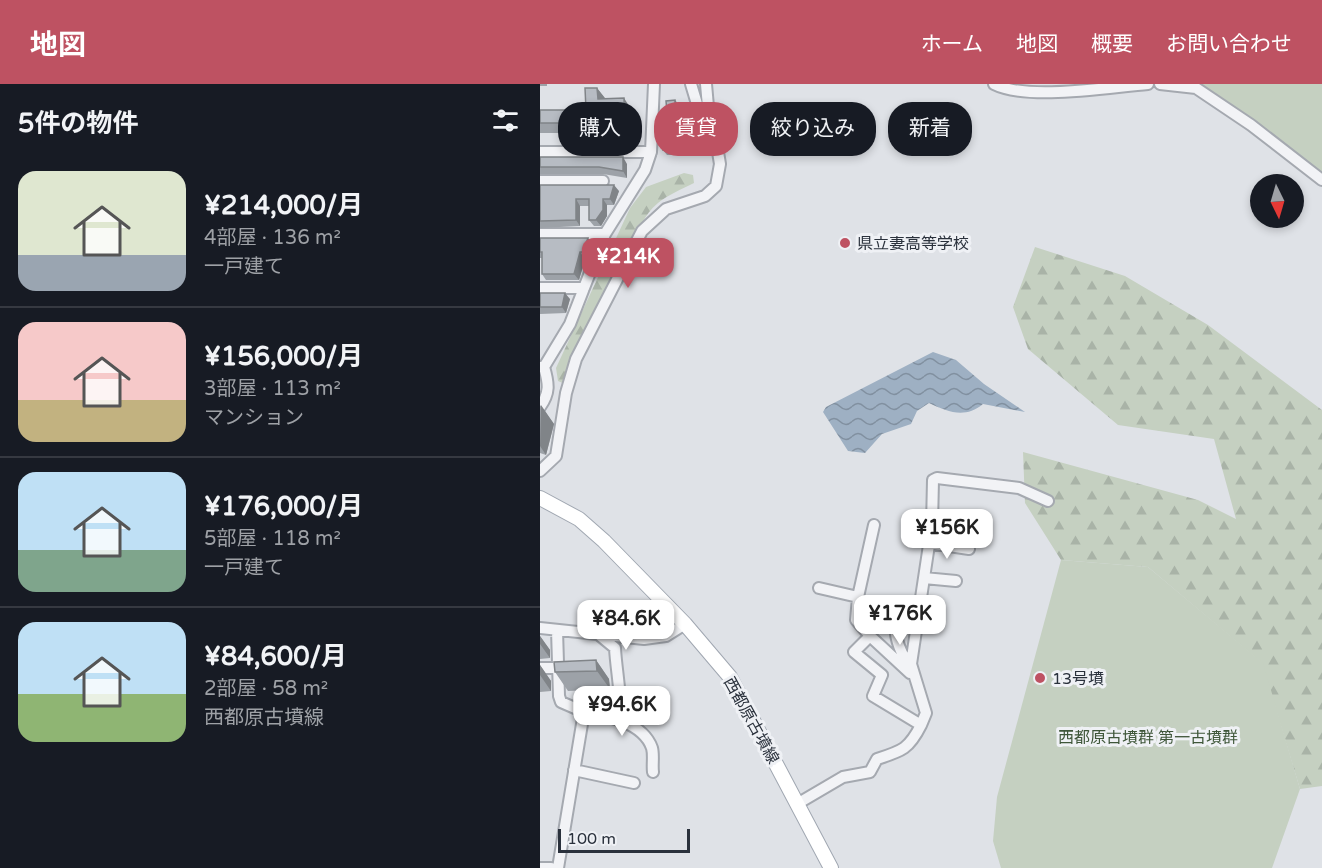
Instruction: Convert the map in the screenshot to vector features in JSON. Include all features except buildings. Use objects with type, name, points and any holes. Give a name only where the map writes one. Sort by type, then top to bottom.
[{"type":"main road","name":"西都原古墳線","points":[[540,498],[579,519],[684,624],[730,677],[831,868]]},
{"type":"street","points":[[540,407],[547,397],[549,385],[542,367],[570,324],[605,234],[641,177],[651,152],[654,84]]},
{"type":"street","points":[[691,84],[696,102]]},
{"type":"street","points":[[706,84],[708,102]]},
{"type":"street","points":[[993,84],[1005,90],[1030,92],[1148,84]]},
{"type":"street","points":[[1160,84],[1194,86],[1251,125],[1322,180]]},
{"type":"street","points":[[540,152],[651,152]]},
{"type":"street","points":[[540,471],[556,456],[566,393],[576,359],[642,231],[666,208],[705,196],[716,186],[720,164],[718,156]]},
{"type":"street","points":[[540,181],[603,181]]},
{"type":"street","points":[[540,234],[605,234]]},
{"type":"street","points":[[540,288],[584,288]]},
{"type":"street","points":[[912,670],[932,525],[933,480],[937,478],[1019,488],[1048,501]]},
{"type":"street","points":[[874,525],[858,597],[856,620],[870,636],[912,670]]},
{"type":"street","points":[[929,543],[969,549]]},
{"type":"street","points":[[924,578],[956,581]]},
{"type":"street","points":[[819,588],[858,597]]},
{"type":"street","points":[[797,804],[843,777],[870,772],[877,759],[901,752],[913,742],[926,713],[894,626],[894,606]]},
{"type":"street","points":[[540,628],[644,639],[666,636],[684,624]]},
{"type":"street","points":[[557,630],[561,702],[584,712],[620,718],[644,738],[652,748],[653,772]]},
{"type":"street","points":[[598,634],[615,648],[611,669],[622,705],[620,718]]},
{"type":"street","points":[[870,636],[854,652],[882,675],[873,696],[921,725]]},
{"type":"street","points":[[540,668],[582,669]]},
{"type":"street","points":[[558,868],[584,712]]},
{"type":"street","points":[[574,770],[634,783]]},
{"type":"street","points":[[540,868],[551,868]]},
{"type":"green space","points":[[1192,84],[1322,84],[1322,180]]},
{"type":"green space","points":[[684,173],[693,175],[694,183],[662,200],[642,223],[623,263],[585,330],[570,365],[565,384],[558,381],[556,368],[630,208],[646,187]]},
{"type":"green space","points":[[1035,247],[1125,276],[1208,325],[1322,410],[1322,786],[1300,789],[1262,663],[1148,567],[1061,560],[1025,503],[1023,452],[1198,500],[1236,519],[1214,439],[1118,425],[1028,349],[1013,307]]},
{"type":"green space","name":"西都原古墳群 第一古墳群","points":[[1061,560],[1148,567],[1263,663],[1300,789],[1272,868],[1001,868],[993,841],[997,797]]},
{"type":"water","points":[[933,352],[956,360],[984,384],[1025,412],[983,404],[970,411],[956,413],[929,403],[917,411],[911,424],[882,434],[865,453],[848,451],[823,412],[826,407]]},
{"type":"place","name":"県立妻高等学校","points":[[845,243]]},
{"type":"place","name":"13号墳","points":[[1040,678]]}]
